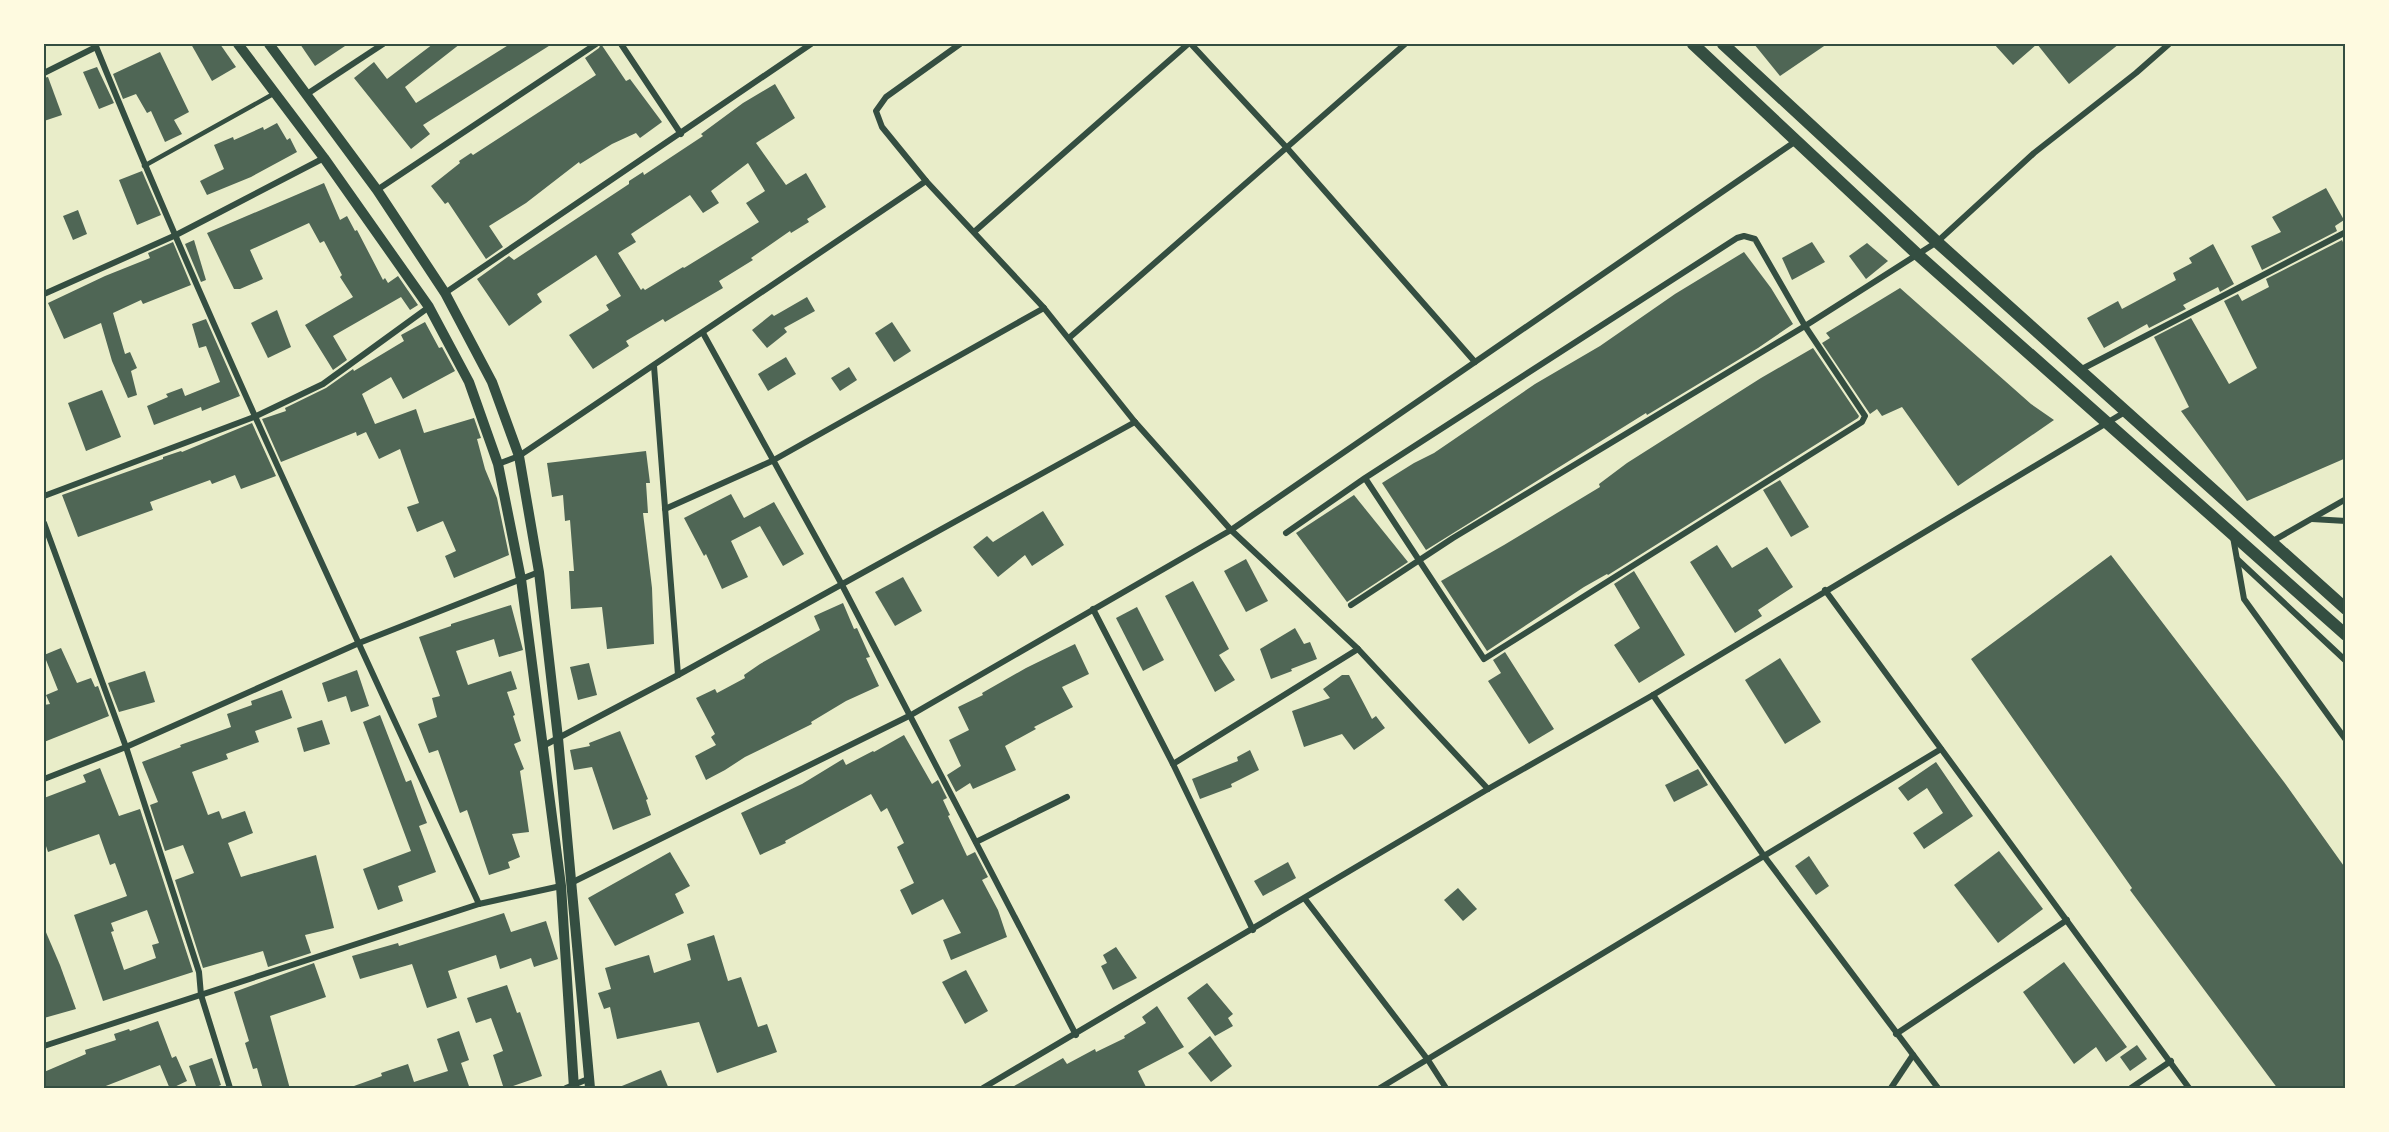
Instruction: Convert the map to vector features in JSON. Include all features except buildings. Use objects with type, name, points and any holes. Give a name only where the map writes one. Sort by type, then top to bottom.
[{"type":"main road","points":[[1693,44],[1917,254],[2346,635]]},
{"type":"main road","points":[[1723,44],[1937,242],[2346,609]]},
{"type":"street","points":[[238,44],[324,158],[429,307],[469,382],[498,464],[521,579],[543,746],[566,884],[589,1084],[571,1087],[566,884],[558,738],[539,572],[519,456],[492,382],[445,293],[376,190],[269,44]]},
{"type":"street","points":[[307,94],[383,44]]},
{"type":"street","points":[[376,190],[596,44]]},
{"type":"street","points":[[621,44],[681,134]]},
{"type":"street","points":[[445,293],[811,44]]},
{"type":"street","points":[[946,44],[951,51]]},
{"type":"street","points":[[960,44],[886,97],[876,111],[882,127],[926,182],[1044,308],[1135,422],[1231,530],[1358,650],[1488,789]]},
{"type":"street","points":[[974,232],[1189,44],[1287,148],[1475,362]]},
{"type":"street","points":[[1069,338],[1405,44]]},
{"type":"street","points":[[1351,605],[1539,485],[1805,326],[1937,242],[2034,153],[2136,73],[2169,44]]},
{"type":"street","points":[[44,73],[95,45],[144,166],[254,417],[479,904]]},
{"type":"street","points":[[44,1046],[479,904],[566,884],[910,715],[1231,530],[1796,141]]},
{"type":"street","points":[[44,294],[176,235],[324,158]]},
{"type":"street","points":[[498,464],[519,456],[926,182]]},
{"type":"street","points":[[2080,371],[2346,232]]},
{"type":"street","points":[[1286,533],[1365,478],[1737,238],[1750,236],[1755,239],[1805,326],[1865,416],[1862,422],[1484,658],[1365,478]]},
{"type":"street","points":[[44,496],[254,417],[323,384],[429,307]]},
{"type":"street","points":[[665,509],[772,461],[1044,308]]},
{"type":"street","points":[[703,333],[841,583],[1076,1035]]},
{"type":"street","points":[[654,366],[678,675]]},
{"type":"street","points":[[983,1089],[1488,789],[1653,695],[2125,412]]},
{"type":"street","points":[[543,746],[678,675],[1135,422]]},
{"type":"street","points":[[2271,542],[2346,499]]},
{"type":"street","points":[[2311,519],[2346,521]]},
{"type":"street","points":[[44,523],[126,747],[199,972],[201,995],[230,1089]]},
{"type":"street","points":[[2233,534],[2244,599],[2346,740]]},
{"type":"street","points":[[2236,558],[2346,662]]},
{"type":"street","points":[[44,778],[126,747],[358,643],[539,572]]},
{"type":"street","points":[[1825,590],[2171,1061],[2189,1089]]},
{"type":"street","points":[[1093,609],[1173,764],[1253,930]]},
{"type":"street","points":[[1173,764],[1358,650]]},
{"type":"street","points":[[1653,695],[1764,856],[1938,1089]]},
{"type":"street","points":[[1380,1089],[1941,749]]},
{"type":"street","points":[[976,842],[1067,797]]},
{"type":"street","points":[[1305,899],[1428,1060],[1446,1089]]},
{"type":"street","points":[[1896,1034],[2067,920]]},
{"type":"street","points":[[1891,1089],[1913,1054]]},
{"type":"street","points":[[2131,1089],[2171,1061]]},
{"type":"lane","points":[[144,166],[275,93]]}]
